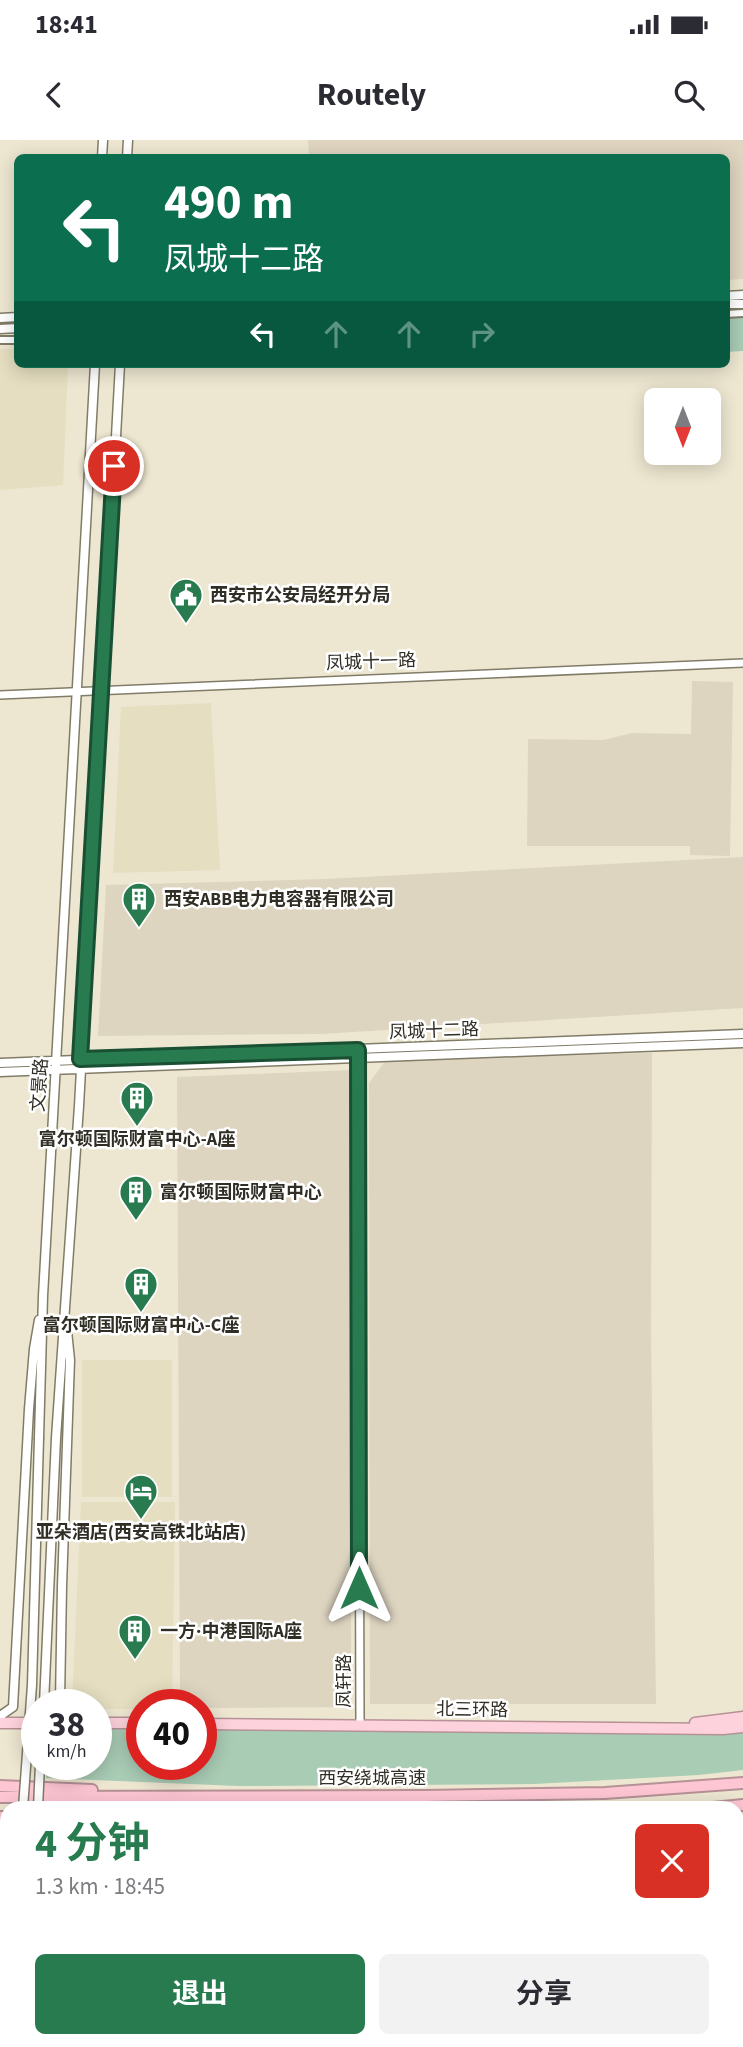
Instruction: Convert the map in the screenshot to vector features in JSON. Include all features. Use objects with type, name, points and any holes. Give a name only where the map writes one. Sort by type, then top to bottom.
[{"type":"highway","points":[[664,1728],[743,1717]]},
{"type":"highway","points":[[0,1723],[21,1723]]},
{"type":"highway","name":"北三环路","points":[[217,1724],[723,1729],[743,1727]]},
{"type":"highway","name":"西安绕城高速","points":[[0,1797],[605,1793],[743,1783]]},
{"type":"highway","points":[[0,1786],[238,1796]]},
{"type":"main road","name":"文景路","points":[[24,1801],[32,1685],[43,1296],[95,368]]},
{"type":"main road","points":[[45,1689],[56,1438],[81,1064],[120,368]]},
{"type":"main road","name":"凤城十二路","points":[[358,1054],[743,1034]]},
{"type":"main road","name":"凤城十二路","points":[[0,1063],[57,1065],[743,1043]]},
{"type":"main road","name":"凤城十二路","points":[[0,1072],[57,1065]]},
{"type":"main road","points":[[0,1716],[13,1707],[29,1409],[34,1349],[43,1296]]},
{"type":"main road","points":[[60,1689],[71,1360],[64,1310]]},
{"type":"main road","points":[[38,1801],[39,1780]]},
{"type":"street","name":"凤城十一路","points":[[0,695],[743,663]]},
{"type":"street","name":"凤轩路","points":[[358,1054],[359,1725]]},
{"type":"shaded area","points":[[308,140],[743,140],[743,279],[730,280],[730,154],[309,154]]},
{"type":"shaded area","points":[[0,349],[14,349],[14,368],[68,368],[63,485],[0,490]]},
{"type":"shaded area","points":[[692,681],[733,682],[730,856],[690,855],[690,846],[527,846],[528,739],[603,740],[632,733],[691,734]]},
{"type":"shaded area","points":[[211,703],[220,870],[113,873],[121,707]]},
{"type":"shaded area","points":[[743,857],[743,1008],[321,1034],[98,1036],[106,885],[325,879]]},
{"type":"shaded area","points":[[652,1053],[651,1332],[656,1704],[370,1704],[369,1083],[386,1060]]},
{"type":"shaded area","points":[[352,1070],[351,1707],[217,1708],[217,1689],[180,1689],[177,1077]]},
{"type":"shaded area","points":[[82,1360],[172,1360],[172,1497],[82,1497]]},
{"type":"shaded area","points":[[81,1502],[175,1502],[172,1689],[126,1689],[126,1709],[112,1709],[112,1689],[73,1689]]},
{"type":"green space","points":[[730,315],[743,315],[743,351],[730,352]]},
{"type":"green space","points":[[112,1728],[126,1729],[126,1780],[217,1780],[217,1729],[743,1728],[743,1770],[534,1784],[238,1786],[94,1780],[112,1780]]},
{"type":"place","name":"西安市公安局经开分局","points":[[186,625]]},
{"type":"place","name":"西安ABB电力电容器有限公司","points":[[139,929]]},
{"type":"place","name":"富尔顿国际财富中心-A座","points":[[137,1128]]},
{"type":"place","name":"富尔顿国际财富中心","points":[[136,1222]]},
{"type":"place","name":"富尔顿国际财富中心-C座","points":[[141,1314]]},
{"type":"place","name":"亚朵酒店(西安高铁北站店)","points":[[141,1521]]},
{"type":"place","name":"一方·中港国际A座","points":[[135,1661]]},
{"type":"route","points":[[114,466],[80,1059],[358,1050],[359,1588]]}]
